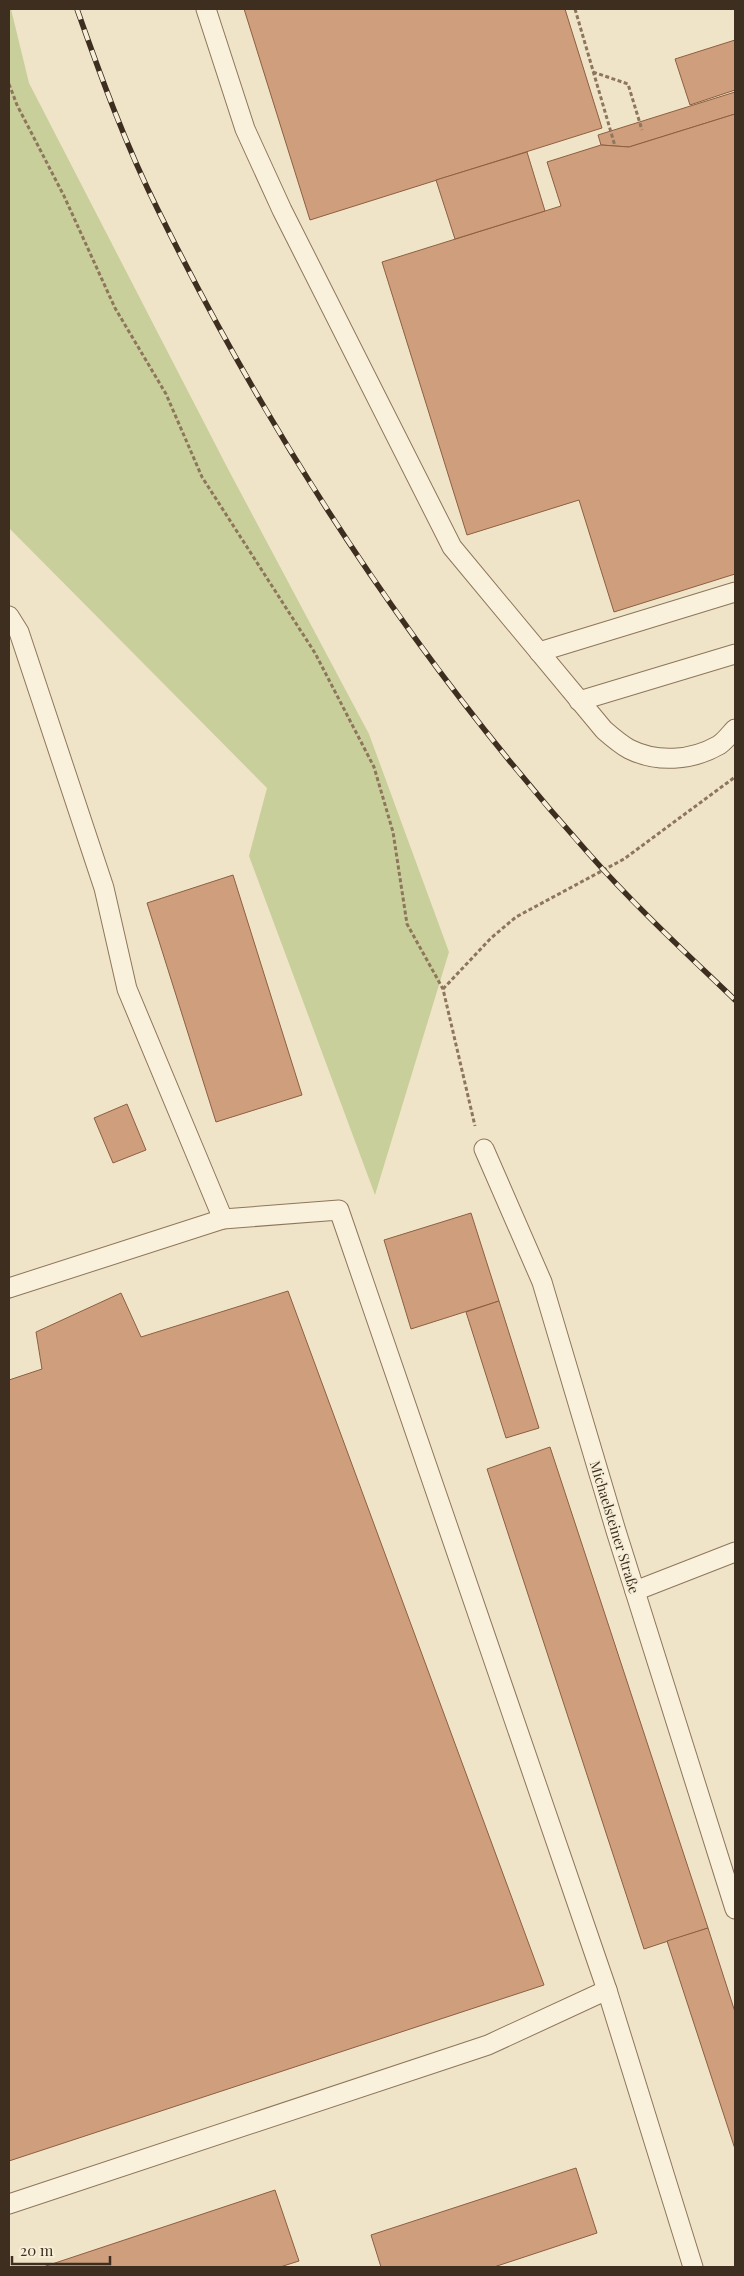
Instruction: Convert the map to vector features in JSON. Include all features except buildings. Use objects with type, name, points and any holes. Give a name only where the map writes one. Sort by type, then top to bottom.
[{"type":"lane","points":[[206,9],[245,129],[282,210],[452,547],[604,730],[627,748],[646,756],[670,759],[696,756],[720,744],[735,729]]},
{"type":"lane","points":[[539,652],[735,592]]},
{"type":"lane","points":[[9,616],[19,632],[104,888],[127,989],[223,1219]]},
{"type":"lane","points":[[579,701],[735,654]]},
{"type":"lane","name":"Michaelsteiner Straße","points":[[484,1149],[542,1282],[635,1591],[735,1909]]},
{"type":"lane","points":[[9,1288],[223,1219],[339,1210],[607,1990],[693,2267]]},
{"type":"lane","points":[[635,1591],[735,1552]]},
{"type":"lane","points":[[9,2204],[488,2045],[607,1990]]},
{"type":"path","points":[[575,9],[615,146]]},
{"type":"path","points":[[592,71],[628,84],[642,130]]},
{"type":"path","points":[[9,84],[17,105],[64,196],[115,308],[166,394],[202,476],[315,653],[374,767],[393,832],[407,924],[443,989],[473,1122],[484,1149]]},
{"type":"path","points":[[443,989],[491,938],[516,917],[624,859],[735,777]]},
{"type":"green space","points":[[9,9],[11,9],[29,83],[227,467],[369,734],[449,952],[375,1195],[249,856],[267,788],[9,528]]},
{"type":"railway","points":[[77,9],[105,86],[146,186],[202,297],[300,466],[352,548],[466,706],[526,781],[625,893],[735,1000]]}]
